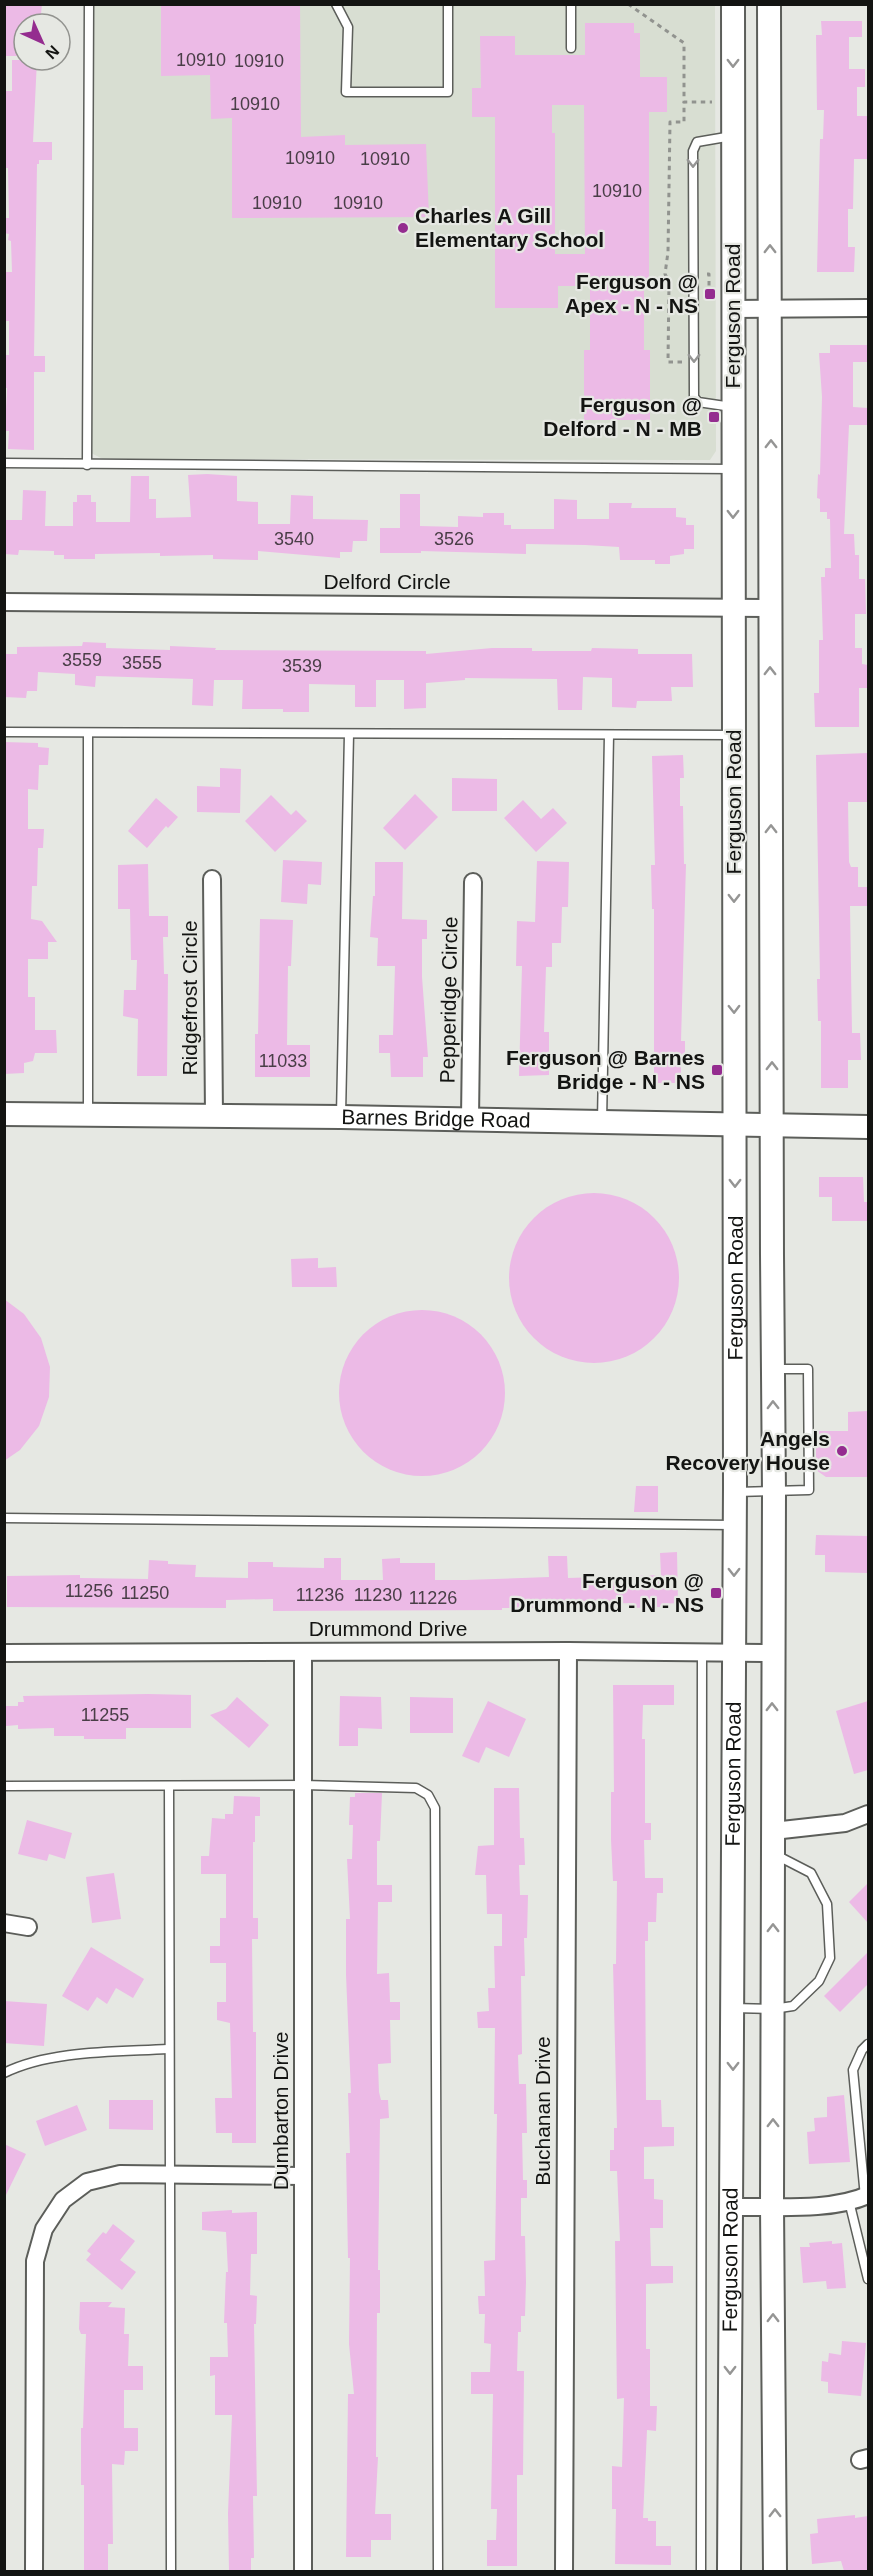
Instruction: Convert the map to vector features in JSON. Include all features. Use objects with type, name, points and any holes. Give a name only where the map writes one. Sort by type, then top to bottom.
[{"type":"main road","name":"Ferguson Road","points":[[729,2571],[733,2008],[731,1845],[735,1492],[733,4]]},
{"type":"main road","name":"Ferguson Road","points":[[769,4],[774,1492],[772,2206],[775,2571]]},
{"type":"main road","name":"Barnes Bridge Road","points":[[4,1114],[341,1117],[868,1127]]},
{"type":"street","points":[[733,309],[868,308]]},
{"type":"street","name":"Delford Circle","points":[[4,602],[770,608]]},
{"type":"street","name":"Ridgefrost Circle","points":[[212,879],[214,1116]]},
{"type":"street","name":"Pepperidge Circle","points":[[470,1119],[473,882]]},
{"type":"street","name":"Drummond Drive","points":[[4,1653],[568,1651],[772,1653]]},
{"type":"street","name":"Buchanan Drive","points":[[564,2571],[568,1651]]},
{"type":"street","name":"Dumbarton Drive","points":[[303,1652],[303,2571]]},
{"type":"street","points":[[773,1830],[845,1823],[868,1814]]},
{"type":"street","points":[[4,1923],[28,1927]]},
{"type":"street","points":[[34,2571],[36,2261],[44,2229],[63,2200],[87,2182],[120,2174],[303,2176]]},
{"type":"street","points":[[730,2207],[815,2205],[861,2198]]},
{"type":"lane","points":[[87,465],[89,4]]},
{"type":"lane","points":[[336,4],[348,27],[346,92],[448,92],[448,4]]},
{"type":"lane","points":[[571,4],[572,48]]},
{"type":"lane","points":[[732,135],[697,142],[693,151],[694,397],[698,402],[733,408]]},
{"type":"lane","points":[[4,463],[733,469]]},
{"type":"lane","points":[[4,732],[734,735]]},
{"type":"lane","points":[[88,733],[88,1114]]},
{"type":"lane","points":[[341,1117],[349,734]]},
{"type":"lane","points":[[602,1123],[609,735]]},
{"type":"lane","points":[[735,1492],[809,1490],[808,1369],[773,1369]]},
{"type":"lane","points":[[4,1518],[734,1525]]},
{"type":"lane","points":[[701,2571],[702,1652]]},
{"type":"lane","points":[[4,1786],[304,1785],[416,1788],[428,1795],[435,1808],[438,2571]]},
{"type":"lane","points":[[169,1786],[168,2174],[171,2571]]},
{"type":"lane","points":[[733,2008],[773,2009],[793,2006],[819,1982],[830,1958],[827,1904],[811,1873],[772,1853]]},
{"type":"lane","points":[[868,2044],[862,2050],[853,2070],[868,2279]]},
{"type":"lane","points":[[4,2073],[19,2066],[71,2056],[168,2049]]},
{"type":"path","points":[[628,4],[684,43],[684,122],[670,122],[668,252],[665,274],[669,282],[668,362],[694,362]]},
{"type":"path","points":[[684,102],[714,102]]},
{"type":"shaded area","name":"Charles A Gill Elementary School","points":[[92,5],[715,5],[716,451],[710,460],[103,459],[89,452]]},
{"type":"building","points":[[42,4],[41,12],[12,12],[12,56],[5,56],[6,5]]},
{"type":"building","points":[[161,4],[300,4],[301,137],[345,135],[345,145],[426,144],[429,217],[232,218],[232,118],[211,119],[210,75],[161,76]]},
{"type":"building","points":[[821,21],[862,21],[862,37],[849,37],[849,69],[865,69],[865,87],[857,87],[857,116],[868,116],[868,159],[854,159],[853,209],[848,209],[848,247],[855,247],[854,272],[817,272],[820,139],[823,139],[824,110],[817,110],[816,35],[822,35]]},
{"type":"building","points":[[585,23],[634,23],[634,33],[640,33],[640,77],[667,77],[667,112],[649,112],[649,285],[644,285],[644,350],[650,350],[650,420],[584,420],[584,350],[590,350],[590,286],[558,286],[558,308],[495,308],[495,117],[472,117],[472,88],[481,88],[480,36],[515,36],[515,55],[585,55]],"holes":[[[552,105],[584,105],[585,254],[555,254],[555,133],[552,133]]]},
{"type":"building","points":[[12,72],[36,72],[33,142],[52,142],[52,160],[39,160],[37,164],[34,356],[45,356],[45,372],[34,372],[34,450],[8,449],[9,431],[5,431],[7,388],[4,388],[4,355],[9,355],[9,321],[4,321],[4,272],[12,272],[11,241],[8,240],[9,234],[4,233],[4,218],[9,218],[8,168],[4,168],[4,101],[5,91],[12,91]]},
{"type":"building","points":[[830,345],[868,345],[868,362],[853,362],[853,407],[868,408],[868,425],[849,425],[844,534],[854,534],[855,555],[859,555],[859,579],[865,579],[866,614],[855,614],[855,648],[862,648],[862,664],[868,665],[868,688],[859,688],[859,727],[815,727],[814,693],[819,693],[819,640],[823,640],[821,577],[825,577],[825,568],[831,568],[830,519],[827,519],[827,512],[820,512],[820,499],[817,498],[818,474],[820,475],[822,397],[819,353],[830,353]]},
{"type":"building","points":[[188,475],[237,476],[237,501],[258,502],[258,524],[290,524],[291,495],[313,496],[313,519],[368,520],[367,541],[353,541],[352,552],[340,552],[340,558],[258,551],[258,560],[213,559],[213,555],[160,556],[160,553],[95,554],[95,559],[64,559],[64,555],[54,555],[54,551],[19,550],[18,555],[4,554],[4,520],[22,520],[23,490],[46,491],[45,526],[73,526],[73,502],[77,502],[77,495],[91,495],[91,502],[96,502],[96,522],[130,522],[131,476],[149,476],[149,499],[156,499],[156,518],[191,517]]},
{"type":"building","points":[[400,494],[420,494],[420,526],[458,527],[458,516],[483,517],[483,513],[504,513],[504,525],[511,525],[511,529],[554,529],[554,499],[577,500],[577,519],[609,519],[609,503],[632,503],[631,508],[676,508],[676,517],[686,518],[686,525],[694,525],[694,549],[684,549],[684,554],[670,556],[670,564],[655,564],[655,560],[620,560],[619,547],[585,545],[526,544],[526,554],[421,551],[421,553],[380,553],[380,528],[400,528]]},
{"type":"building","points":[[83,642],[106,643],[106,648],[170,650],[170,646],[216,648],[215,650],[426,651],[426,654],[492,648],[532,648],[532,651],[591,651],[592,648],[638,649],[638,654],[692,654],[693,687],[671,687],[672,701],[637,701],[636,708],[612,707],[612,678],[583,677],[582,710],[558,710],[557,679],[465,678],[465,680],[426,683],[426,708],[404,709],[404,680],[376,680],[376,707],[355,707],[355,685],[309,684],[309,712],[283,712],[283,709],[242,709],[243,680],[214,680],[213,706],[192,705],[193,679],[96,676],[95,687],[75,685],[75,674],[38,672],[37,691],[27,691],[26,698],[4,697],[4,654],[17,654],[17,647],[82,646]]},
{"type":"building","points":[[4,742],[38,743],[38,747],[49,748],[48,765],[39,765],[38,790],[28,789],[28,829],[44,829],[43,848],[38,848],[37,886],[32,886],[31,919],[42,921],[57,942],[48,942],[48,959],[28,959],[28,997],[35,997],[35,1030],[56,1030],[57,1053],[35,1053],[33,1061],[24,1063],[24,1073],[4,1074]]},
{"type":"building","points":[[868,753],[868,802],[848,802],[849,862],[851,867],[858,867],[858,887],[868,887],[868,906],[850,906],[852,1033],[860,1033],[861,1060],[848,1060],[848,1088],[821,1088],[821,1021],[818,1021],[817,979],[820,979],[816,755]]},
{"type":"building","points":[[683,755],[684,778],[680,778],[680,806],[683,806],[684,864],[686,864],[681,1041],[685,1041],[685,1061],[681,1061],[681,1083],[654,1083],[654,909],[652,909],[651,865],[655,865],[652,756]]},
{"type":"building","points":[[220,768],[241,769],[240,813],[197,812],[197,786],[220,787]]},
{"type":"building","points":[[452,778],[497,779],[497,811],[452,811]]},
{"type":"building","points":[[415,794],[438,817],[405,850],[383,828]]},
{"type":"building","points":[[271,795],[291,815],[296,810],[307,821],[275,852],[245,821]]},
{"type":"building","points":[[156,798],[178,817],[168,828],[166,826],[147,848],[128,831]]},
{"type":"building","points":[[523,800],[541,819],[553,808],[567,823],[536,852],[504,818]]},
{"type":"building","points":[[283,860],[322,862],[321,885],[308,884],[307,904],[281,902]]},
{"type":"building","points":[[537,861],[569,862],[568,907],[562,907],[561,943],[552,943],[552,967],[546,967],[544,1032],[549,1032],[549,1075],[519,1076],[522,966],[516,966],[517,921],[535,922]]},
{"type":"building","points":[[375,862],[403,862],[402,919],[427,920],[427,939],[422,939],[422,977],[428,1057],[423,1057],[423,1077],[391,1077],[390,1053],[379,1053],[379,1035],[393,1035],[395,966],[377,966],[378,938],[370,937],[373,896],[375,896]]},
{"type":"building","points":[[148,864],[149,916],[168,916],[168,937],[163,937],[164,974],[168,974],[167,1076],[137,1076],[138,1019],[123,1016],[124,990],[136,990],[137,960],[131,960],[130,909],[118,909],[118,865]]},
{"type":"building","points":[[260,919],[293,920],[291,966],[288,966],[287,1045],[310,1045],[310,1077],[255,1077]]},
{"type":"building","points":[[819,1177],[863,1177],[864,1202],[868,1202],[868,1221],[832,1221],[832,1197],[819,1197]]},
{"type":"building","points":[[594,1193],[626,1200],[654,1218],[672,1246],[679,1278],[672,1310],[654,1338],[626,1356],[594,1363],[562,1356],[534,1338],[516,1310],[509,1278],[516,1246],[534,1218],[562,1200]]},
{"type":"building","points":[[318,1258],[318,1268],[336,1267],[337,1287],[292,1287],[291,1259]]},
{"type":"building","points":[[4,1299],[24,1314],[41,1338],[50,1367],[49,1397],[39,1426],[20,1450],[4,1461]]},
{"type":"building","points":[[422,1310],[438,1311],[454,1316],[481,1334],[499,1361],[504,1377],[504,1409],[499,1425],[481,1452],[454,1470],[438,1475],[422,1476],[406,1475],[390,1470],[363,1452],[345,1425],[340,1409],[339,1393],[340,1377],[345,1361],[363,1334],[390,1316],[406,1311]]},
{"type":"building","name":"Angels Recovery House","points":[[868,1411],[868,1477],[826,1477],[816,1470],[816,1431],[848,1431],[848,1412]]},
{"type":"building","points":[[636,1486],[658,1486],[658,1512],[634,1512]]},
{"type":"building","points":[[816,1535],[868,1536],[868,1573],[825,1572],[825,1555],[815,1555]]},
{"type":"building","points":[[677,1552],[678,1603],[661,1604],[660,1607],[634,1608],[634,1603],[592,1604],[592,1608],[502,1608],[502,1610],[273,1611],[273,1599],[226,1600],[226,1608],[7,1607],[7,1576],[80,1575],[80,1578],[148,1579],[149,1560],[168,1561],[168,1564],[196,1565],[195,1577],[248,1578],[248,1562],[273,1562],[273,1567],[324,1568],[324,1558],[341,1558],[341,1580],[383,1580],[382,1559],[400,1558],[400,1563],[435,1563],[435,1580],[466,1580],[549,1577],[548,1556],[567,1556],[568,1578],[661,1575],[660,1553]]},
{"type":"building","points":[[613,1685],[674,1685],[674,1705],[643,1705],[642,1739],[645,1739],[645,1823],[651,1823],[651,1840],[644,1840],[645,1878],[663,1878],[663,1893],[657,1893],[656,1922],[648,1922],[648,1941],[645,1941],[646,2100],[661,2100],[662,2127],[674,2127],[674,2146],[644,2147],[644,2179],[654,2179],[654,2199],[663,2200],[663,2228],[650,2228],[651,2266],[673,2266],[673,2283],[646,2284],[646,2349],[650,2349],[650,2406],[657,2406],[656,2431],[647,2430],[643,2518],[656,2521],[656,2546],[671,2546],[671,2565],[615,2564],[616,2509],[612,2509],[612,2466],[622,2467],[624,2398],[617,2399],[615,2241],[620,2241],[617,2171],[610,2171],[610,2150],[614,2150],[614,2128],[617,2128],[613,1964],[616,1964],[617,1881],[613,1881],[611,1840],[611,1792],[614,1792]]},
{"type":"building","points":[[191,1695],[191,1728],[126,1728],[126,1739],[84,1739],[84,1736],[54,1736],[54,1728],[18,1729],[18,1725],[6,1726],[6,1706],[18,1706],[18,1702],[24,1702],[23,1696]]},
{"type":"building","points":[[340,1696],[381,1697],[382,1729],[358,1728],[358,1746],[339,1746]]},
{"type":"building","points":[[237,1697],[269,1725],[249,1748],[210,1715],[226,1709]]},
{"type":"building","points":[[410,1697],[453,1698],[453,1733],[410,1733]]},
{"type":"building","points":[[488,1701],[526,1719],[509,1757],[486,1747],[479,1763],[462,1756]]},
{"type":"building","points":[[868,1701],[868,1770],[854,1774],[836,1711]]},
{"type":"building","points":[[494,1788],[519,1788],[520,1838],[524,1838],[525,1865],[519,1865],[520,1895],[528,1895],[527,1938],[524,1938],[525,1976],[521,1976],[522,2054],[518,2055],[519,2084],[526,2084],[527,2133],[522,2133],[523,2180],[527,2180],[527,2198],[521,2198],[521,2236],[525,2236],[526,2282],[525,2316],[521,2316],[521,2332],[518,2332],[517,2371],[524,2371],[523,2475],[517,2475],[517,2566],[487,2566],[487,2540],[496,2540],[497,2509],[491,2509],[493,2394],[471,2394],[471,2372],[490,2372],[491,2344],[484,2343],[485,2314],[479,2314],[478,2296],[485,2296],[484,2261],[495,2260],[497,2114],[494,2114],[495,2028],[478,2028],[477,2012],[489,2011],[488,1988],[495,1988],[494,1946],[502,1946],[502,1914],[487,1914],[486,1875],[475,1875],[478,1846],[494,1845]]},
{"type":"building","points":[[355,1793],[382,1793],[380,1841],[377,1841],[377,1885],[392,1885],[392,1902],[378,1902],[377,1974],[389,1973],[390,2002],[400,2002],[400,2020],[390,2020],[391,2063],[378,2064],[379,2092],[381,2100],[388,2100],[389,2118],[380,2119],[378,2270],[380,2270],[380,2313],[377,2313],[376,2457],[378,2457],[375,2514],[391,2514],[391,2540],[371,2540],[371,2557],[346,2557],[348,2394],[354,2394],[349,2344],[350,2258],[348,2258],[346,2153],[350,2153],[348,2093],[351,2093],[346,1919],[350,1919],[347,1859],[352,1859],[353,1825],[349,1825],[350,1797],[355,1797]]},
{"type":"building","points":[[234,1796],[260,1797],[260,1816],[255,1816],[255,1842],[253,1842],[253,1918],[258,1918],[258,1939],[252,1939],[253,2032],[256,2032],[256,2143],[232,2143],[232,2133],[216,2133],[215,2098],[232,2098],[230,2023],[217,2020],[217,2002],[226,2002],[226,1963],[210,1963],[210,1946],[220,1946],[220,1918],[226,1918],[226,1874],[201,1874],[201,1856],[209,1856],[212,1818],[225,1819],[225,1814],[233,1814]]},
{"type":"building","points":[[27,1820],[72,1833],[65,1859],[49,1854],[47,1861],[18,1854]]},
{"type":"building","points":[[114,1873],[121,1919],[92,1923],[86,1877]]},
{"type":"building","points":[[868,1883],[868,1923],[849,1902]]},
{"type":"building","points":[[91,1947],[144,1979],[133,1998],[116,1988],[107,2004],[97,1997],[88,2011],[62,1996]]},
{"type":"building","points":[[868,1952],[868,1984],[840,2012],[824,1996]]},
{"type":"building","points":[[4,2001],[47,2004],[44,2046],[4,2043]]},
{"type":"building","points":[[844,2095],[850,2162],[809,2164],[807,2132],[815,2131],[814,2118],[827,2117],[827,2097]]},
{"type":"building","points":[[109,2100],[153,2100],[153,2130],[109,2129]]},
{"type":"building","points":[[77,2105],[87,2130],[45,2146],[36,2121]]},
{"type":"building","points":[[4,2144],[26,2154],[4,2199]]},
{"type":"building","points":[[232,2210],[232,2213],[257,2212],[257,2254],[251,2254],[250,2295],[257,2296],[256,2324],[254,2324],[257,2496],[253,2496],[254,2558],[251,2558],[251,2571],[229,2571],[228,2513],[232,2415],[215,2415],[215,2375],[210,2376],[210,2357],[228,2357],[227,2323],[224,2323],[226,2272],[228,2272],[226,2232],[202,2230],[202,2212]]},
{"type":"building","points":[[113,2224],[135,2241],[120,2260],[136,2272],[122,2290],[86,2260],[91,2254],[87,2251],[103,2232],[106,2234]]},
{"type":"building","points":[[832,2241],[832,2244],[842,2243],[846,2288],[827,2289],[826,2281],[803,2283],[800,2247],[810,2247],[809,2243]]},
{"type":"building","points":[[80,2302],[112,2302],[108,2307],[125,2308],[124,2334],[129,2334],[128,2366],[143,2366],[143,2390],[124,2390],[124,2428],[138,2428],[138,2451],[125,2451],[124,2465],[112,2464],[113,2544],[108,2544],[108,2571],[84,2571],[84,2485],[81,2485],[81,2428],[83,2428],[86,2334],[81,2334],[79,2329]]},
{"type":"building","points":[[842,2341],[866,2343],[861,2396],[828,2393],[828,2382],[821,2381],[822,2361],[828,2362],[829,2353],[841,2355]]},
{"type":"building","points":[[855,2515],[855,2518],[868,2516],[868,2571],[844,2571],[841,2561],[812,2564],[810,2534],[818,2533],[817,2519]]},
{"type":"place","name":"Charles A Gill Elementary School","points":[[403,228]]},
{"type":"place","name":"Ferguson @ Apex - N - NS","points":[[710,294]]},
{"type":"place","name":"Ferguson @ Delford - N - MB","points":[[714,417]]},
{"type":"place","name":"Ferguson @ Barnes Bridge - N - NS","points":[[717,1070]]},
{"type":"place","name":"Angels Recovery House","points":[[842,1451]]},
{"type":"place","name":"Ferguson @ Drummond - N - NS","points":[[716,1593]]}]
